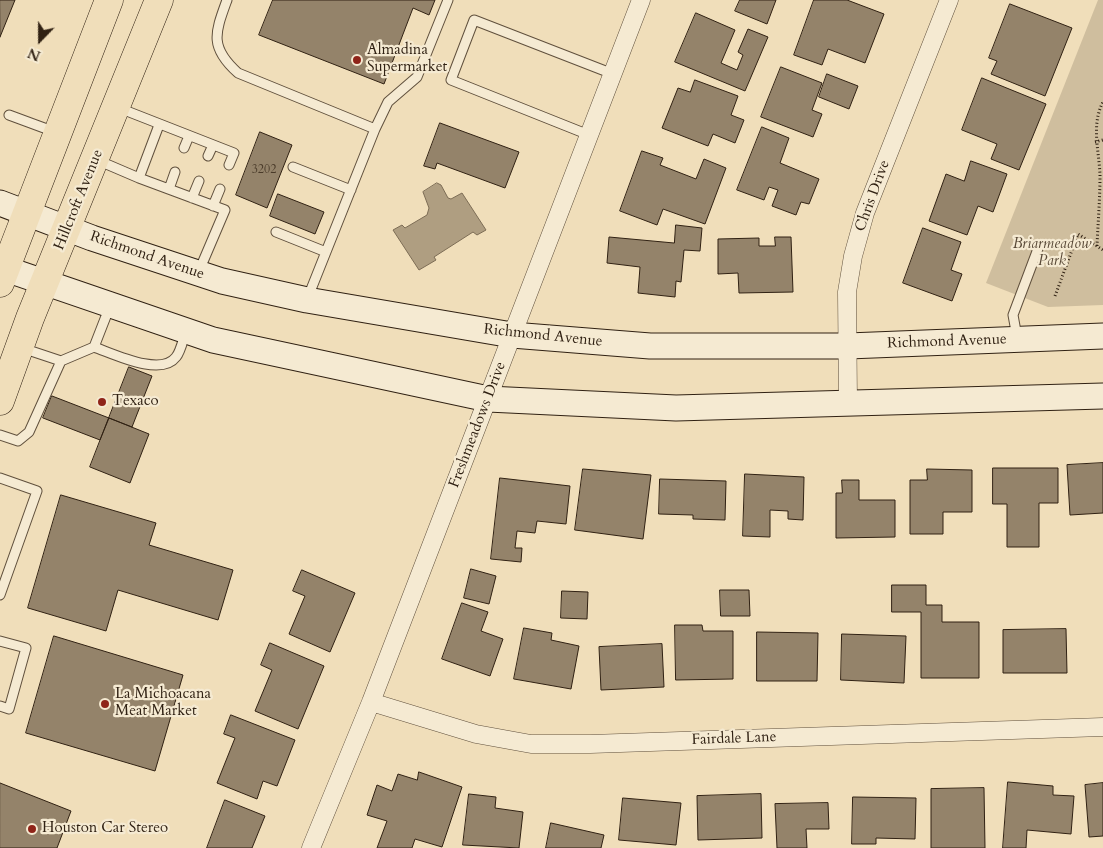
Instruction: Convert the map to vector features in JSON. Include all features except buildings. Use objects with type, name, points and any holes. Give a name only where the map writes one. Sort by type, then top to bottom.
[{"type":"main road","points":[[109,0],[2,273],[45,283],[213,340],[488,399],[676,408],[1103,396]]},
{"type":"main road","name":"Hillcroft Avenue","points":[[0,401],[45,283],[159,0]]},
{"type":"main road","name":"Richmond Avenue","points":[[0,203],[222,281],[307,300],[512,335],[650,346],[848,346],[1103,336]]},
{"type":"street","name":"Freshmeadows Drive","points":[[311,848],[371,702],[642,0]]},
{"type":"street","name":"Chris Drive","points":[[848,403],[847,292],[852,256],[863,221],[949,0]]},
{"type":"street","name":"Fairdale Lane","points":[[371,702],[476,734],[531,744],[590,744],[1103,727]]},
{"type":"lane","points":[[227,0],[217,27],[216,43],[226,61],[238,72],[375,129]]},
{"type":"lane","points":[[307,300],[375,129],[388,102],[416,77],[448,0]]},
{"type":"lane","points":[[589,136],[451,80],[474,20],[613,74]]},
{"type":"lane","points":[[116,107],[234,153],[230,165]]},
{"type":"lane","points":[[9,115],[58,133]]},
{"type":"lane","points":[[138,178],[159,125]]},
{"type":"lane","points":[[184,148],[189,136]]},
{"type":"lane","points":[[208,156],[212,145]]},
{"type":"lane","points":[[95,160],[225,210],[198,273]]},
{"type":"lane","points":[[293,167],[351,190]]},
{"type":"lane","points":[[169,189],[176,172]]},
{"type":"lane","points":[[192,198],[199,181]]},
{"type":"lane","points":[[214,206],[220,189]]},
{"type":"lane","points":[[276,232],[326,252]]},
{"type":"lane","points":[[1018,340],[1013,315],[1039,246]]},
{"type":"lane","points":[[94,347],[110,306]]},
{"type":"lane","points":[[20,347],[61,361],[94,347],[152,366],[167,365],[177,357],[186,331]]},
{"type":"lane","points":[[0,434],[18,441],[30,432],[61,361]]},
{"type":"lane","points":[[0,478],[37,491],[0,595]]},
{"type":"lane","points":[[0,641],[26,648],[9,708],[0,706]]},
{"type":"path","points":[[1097,246],[1100,174],[1095,142],[1099,110],[1103,102]]},
{"type":"path","points":[[1095,142],[1103,140]]},
{"type":"path","points":[[1055,296],[1078,234],[1103,250]]},
{"type":"green space","name":"Briarmeadow Park","points":[[1098,0],[1103,0],[1103,305],[1048,307],[986,283]]},
{"type":"shaded area","points":[[437,183],[441,185],[448,198],[451,199],[462,193],[486,230],[477,235],[473,232],[434,257],[436,260],[419,270],[393,230],[402,225],[405,228],[427,215],[429,208],[423,192]]},
{"type":"place","name":"Almadina Supermarket","points":[[357,60]]},
{"type":"place","name":"Texaco","points":[[102,402]]},
{"type":"place","name":"La Michoacana Meat Market","points":[[105,704]]},
{"type":"place","name":"Houston Car Stereo","points":[[32,829]]}]
